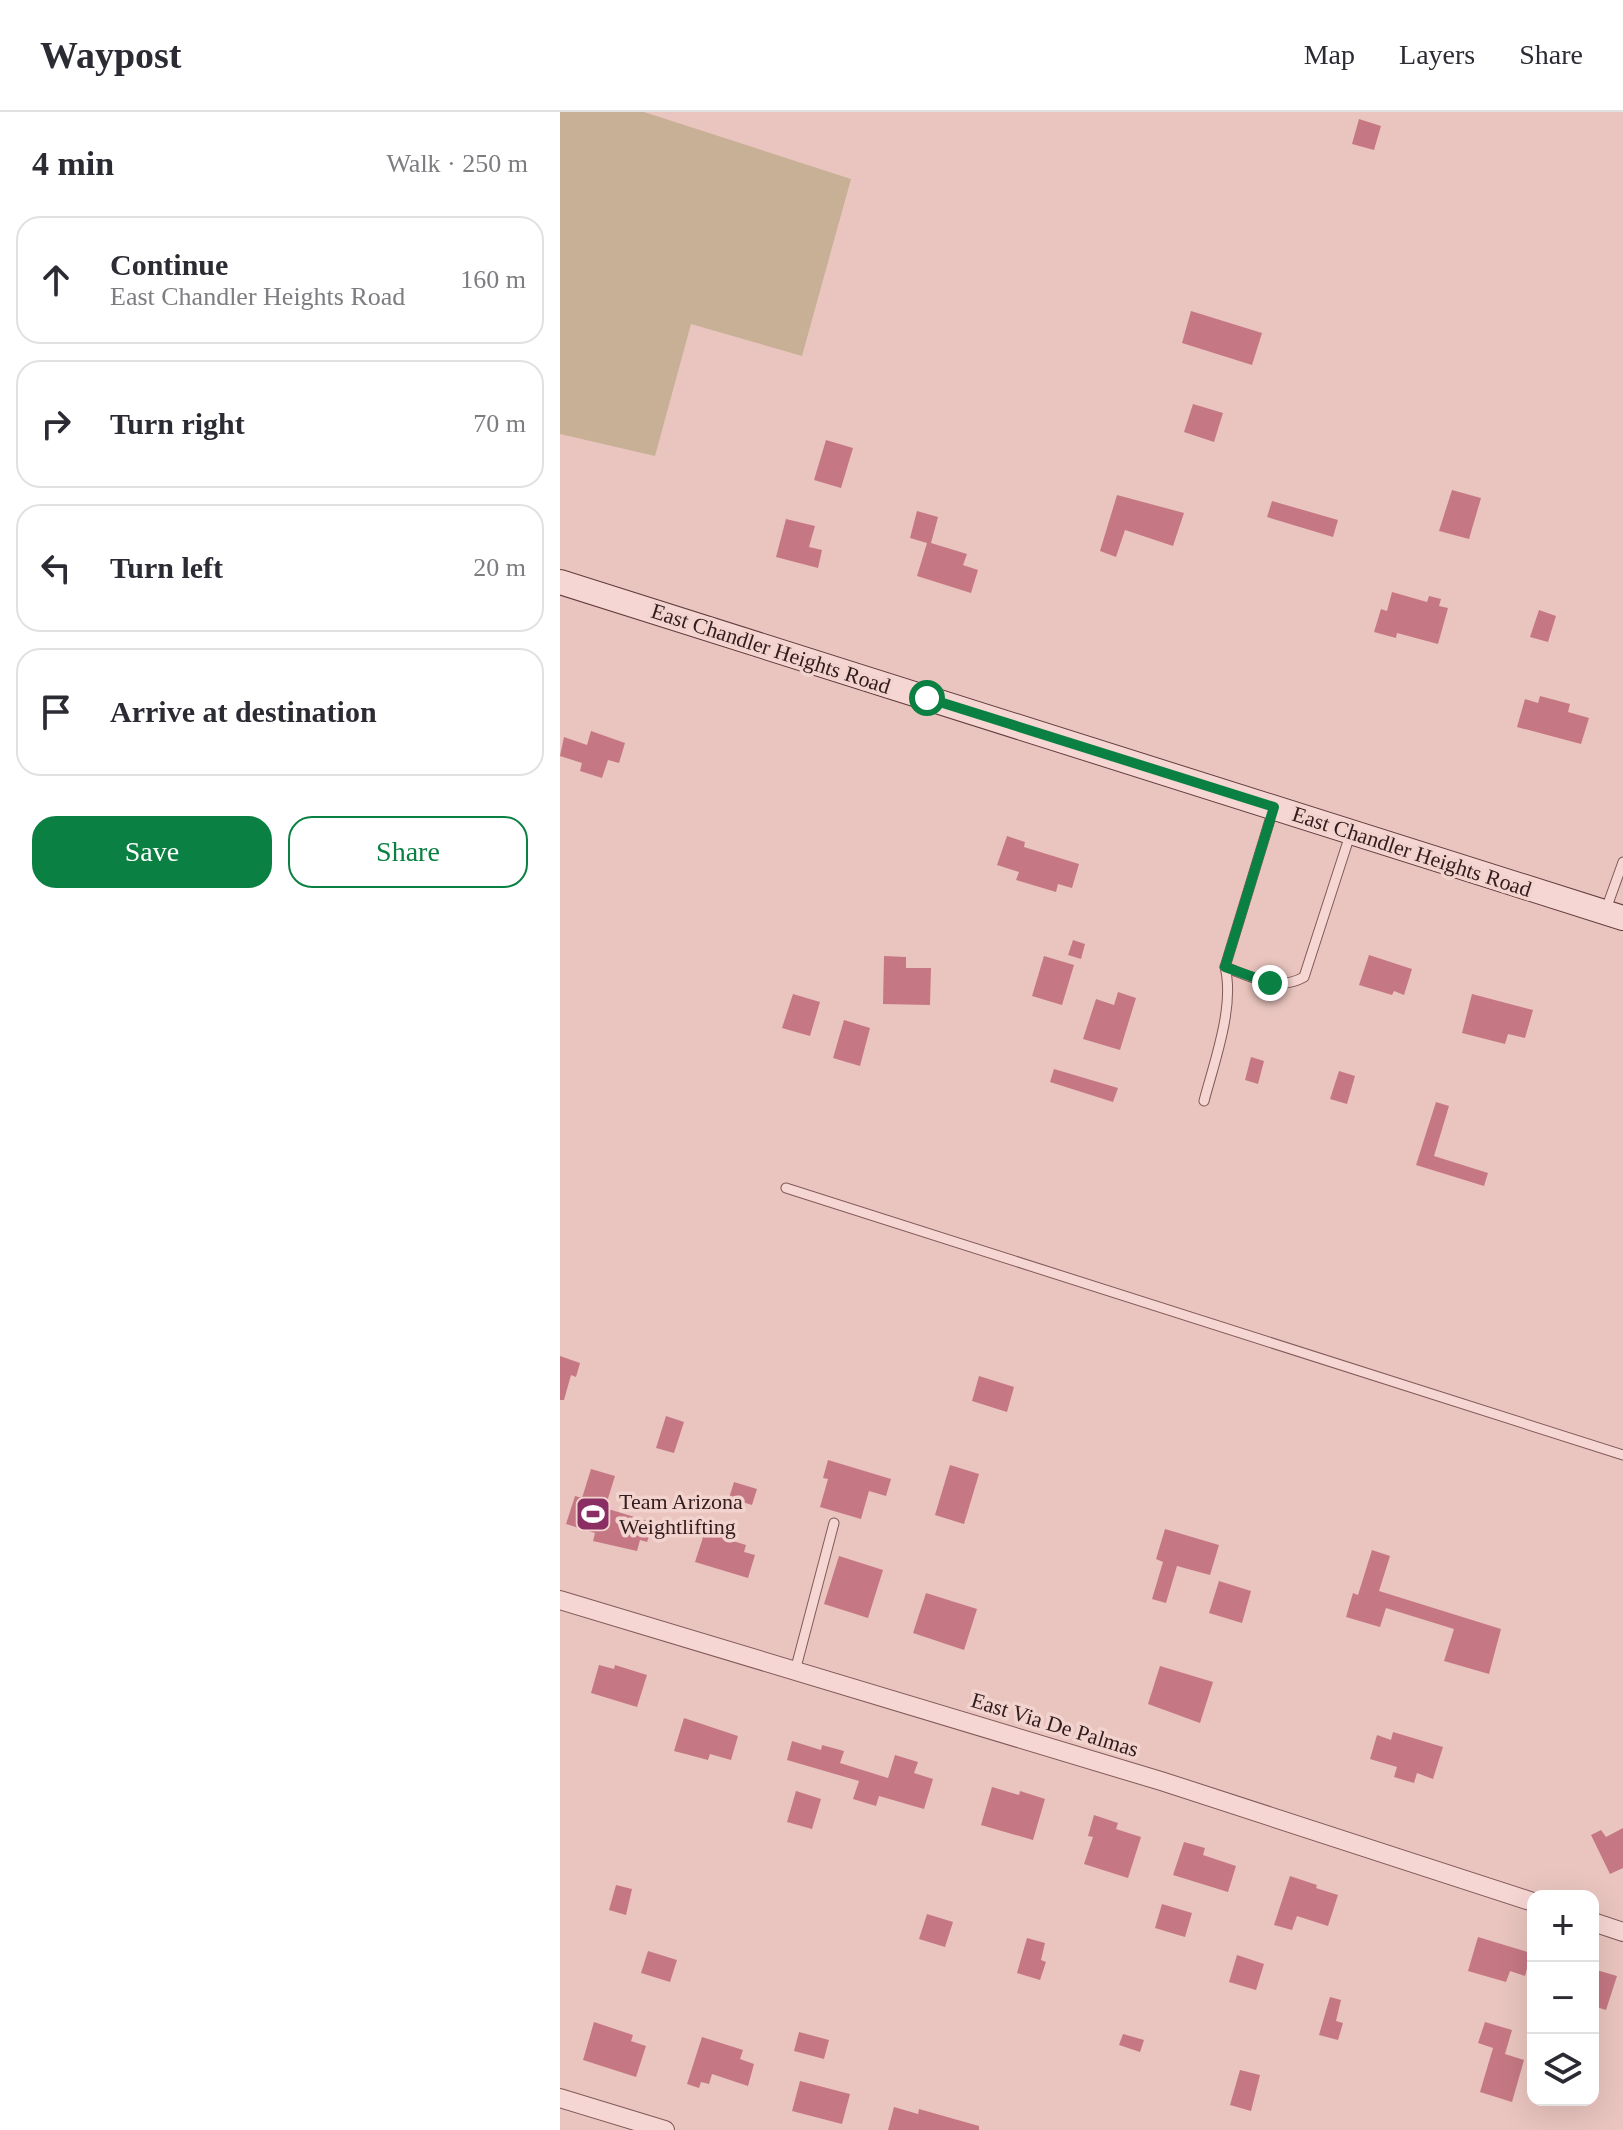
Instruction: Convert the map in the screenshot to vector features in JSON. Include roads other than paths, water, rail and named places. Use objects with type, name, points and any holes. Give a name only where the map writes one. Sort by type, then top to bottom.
[{"type":"main road","name":"East Chandler Heights Road","points":[[560,582],[1614,915]]},
{"type":"street","name":"East Via De Palmas","points":[[560,1600],[1161,1781],[1527,1900]]},
{"type":"street","points":[[1599,1924],[1623,1932]]},
{"type":"street","points":[[560,2098],[665,2130]]},
{"type":"lane","points":[[1204,1101],[1221,1033],[1229,984],[1225,967],[1274,807]]},
{"type":"lane","points":[[1225,967],[1270,983],[1291,985],[1304,977],[1351,831]]},
{"type":"lane","points":[[1614,915],[1623,862]]},
{"type":"lane","points":[[786,1188],[1623,1455]]},
{"type":"lane","points":[[795,1671],[834,1523]]},
{"type":"place","name":"Team Arizona Weightlifting","points":[[593,1514]]}]
